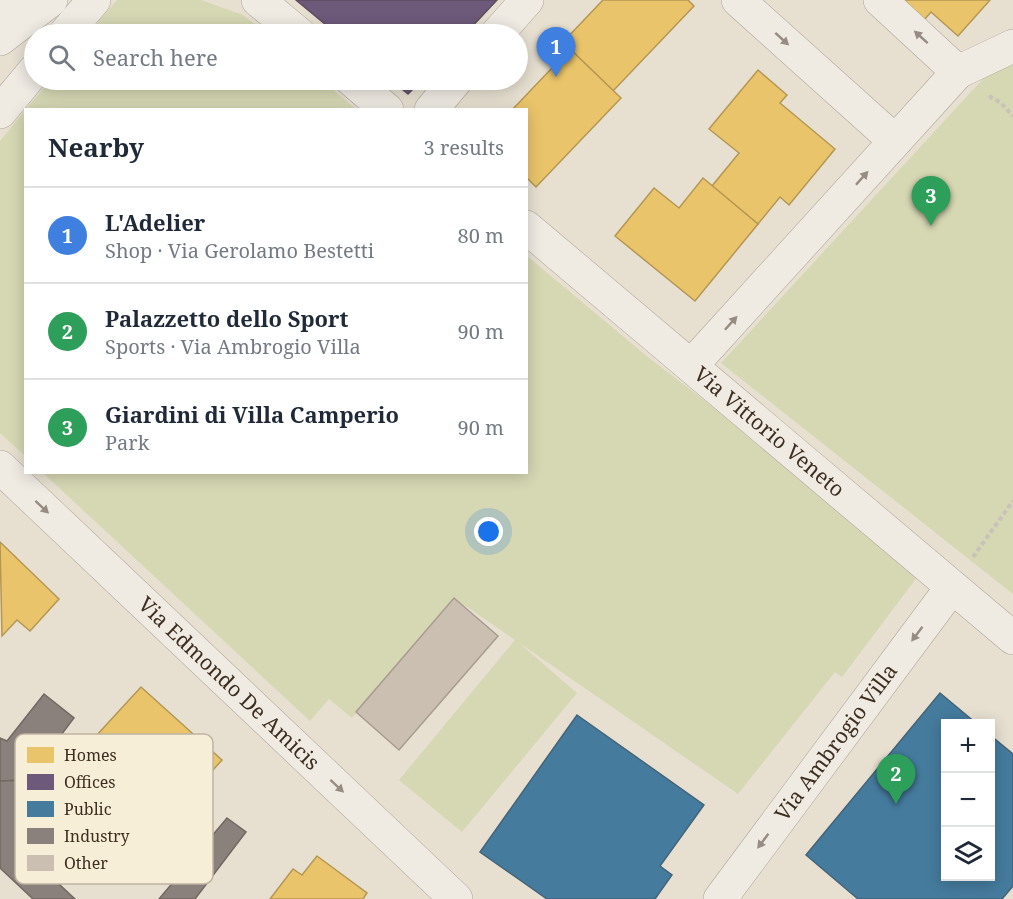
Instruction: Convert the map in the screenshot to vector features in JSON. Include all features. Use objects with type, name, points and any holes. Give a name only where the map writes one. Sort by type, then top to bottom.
[{"type":"street","points":[[0,17],[8,0]]},
{"type":"street","points":[[0,39],[51,0]]},
{"type":"street","points":[[74,24],[94,0]]},
{"type":"street","points":[[258,0],[287,24]]},
{"type":"street","points":[[506,24],[527,0]]},
{"type":"street","points":[[738,0],[895,141]]},
{"type":"street","points":[[880,0],[958,72]]},
{"type":"street","points":[[691,366],[958,72],[1013,46]]},
{"type":"street","points":[[0,112],[24,83]]},
{"type":"street","points":[[364,90],[385,108]]},
{"type":"street","points":[[433,108],[448,90]]},
{"type":"street","name":"Via Vittorio Veneto","points":[[528,229],[1013,638]]},
{"type":"street","name":"Via Edmondo De Amicis","points":[[0,467],[456,899]]},
{"type":"street","name":"Via Ambrogio Villa","points":[[720,899],[952,587]]},
{"type":"path","points":[[952,587],[1013,501]]},
{"type":"green space","points":[[117,0],[201,0],[243,15],[254,24],[97,24]]},
{"type":"green space","points":[[1006,54],[1013,55],[1013,594],[721,363]]},
{"type":"green space","points":[[42,90],[333,90],[355,108],[27,108]]},
{"type":"green space","points":[[24,111],[24,455],[0,433],[0,141]]},
{"type":"green space","points":[[528,257],[649,358],[924,568],[842,677],[835,672],[738,794],[518,642],[577,693],[462,832],[399,780],[515,640],[454,598],[352,718],[329,699],[310,721],[44,474],[528,474]]},
{"type":"building: Homes","points":[[603,0],[688,0],[694,6],[613,91],[563,42]]},
{"type":"building: Homes","points":[[888,0],[990,0],[958,36],[931,12],[918,27]]},
{"type":"building: Homes","points":[[570,49],[621,98],[536,187],[528,179],[528,108],[514,108]]},
{"type":"building: Homes","points":[[758,70],[787,95],[780,103],[835,149],[789,205],[780,197],[758,224],[712,186],[739,153],[709,129]]},
{"type":"building: Homes","points":[[703,178],[758,224],[695,301],[615,236],[654,188],[679,208]]},
{"type":"building: Homes","points":[[0,542],[59,599],[30,631],[17,620],[2,636]]},
{"type":"building: Homes","points":[[141,687],[193,734],[98,734]]},
{"type":"building: Homes","points":[[213,752],[222,760],[213,770]]},
{"type":"building: Homes","points":[[317,856],[367,893],[363,899],[270,899],[293,869],[302,875]]},
{"type":"building: Offices","points":[[296,0],[497,0],[474,24],[325,24]]},
{"type":"building: Public","points":[[940,693],[971,719],[941,719],[941,881],[995,881],[995,739],[1013,754],[1013,886],[1002,899],[858,899],[806,855]]},
{"type":"building: Public","points":[[577,715],[704,805],[660,866],[672,875],[655,899],[547,899],[480,852]]},
{"type":"building: Industry","points":[[44,694],[74,718],[62,734],[15,734],[15,780],[0,781],[0,738],[7,741]]},
{"type":"building: Industry","points":[[15,780],[15,882],[0,868],[0,781]]},
{"type":"building: Industry","points":[[227,818],[246,832],[213,875],[213,835]]},
{"type":"building: Industry","points":[[17,884],[59,884],[75,899],[33,899]]},
{"type":"building: Industry","points":[[172,884],[206,884],[195,899],[159,899]]},
{"type":"building: Other","points":[[454,598],[498,636],[399,750],[356,712]]},
{"type":"place","name":"L'Adelier","points":[[556,77]]},
{"type":"place","name":"Giardini di Villa Camperio","points":[[931,226]]},
{"type":"place","name":"Palazzetto dello Sport","points":[[896,804]]}]
